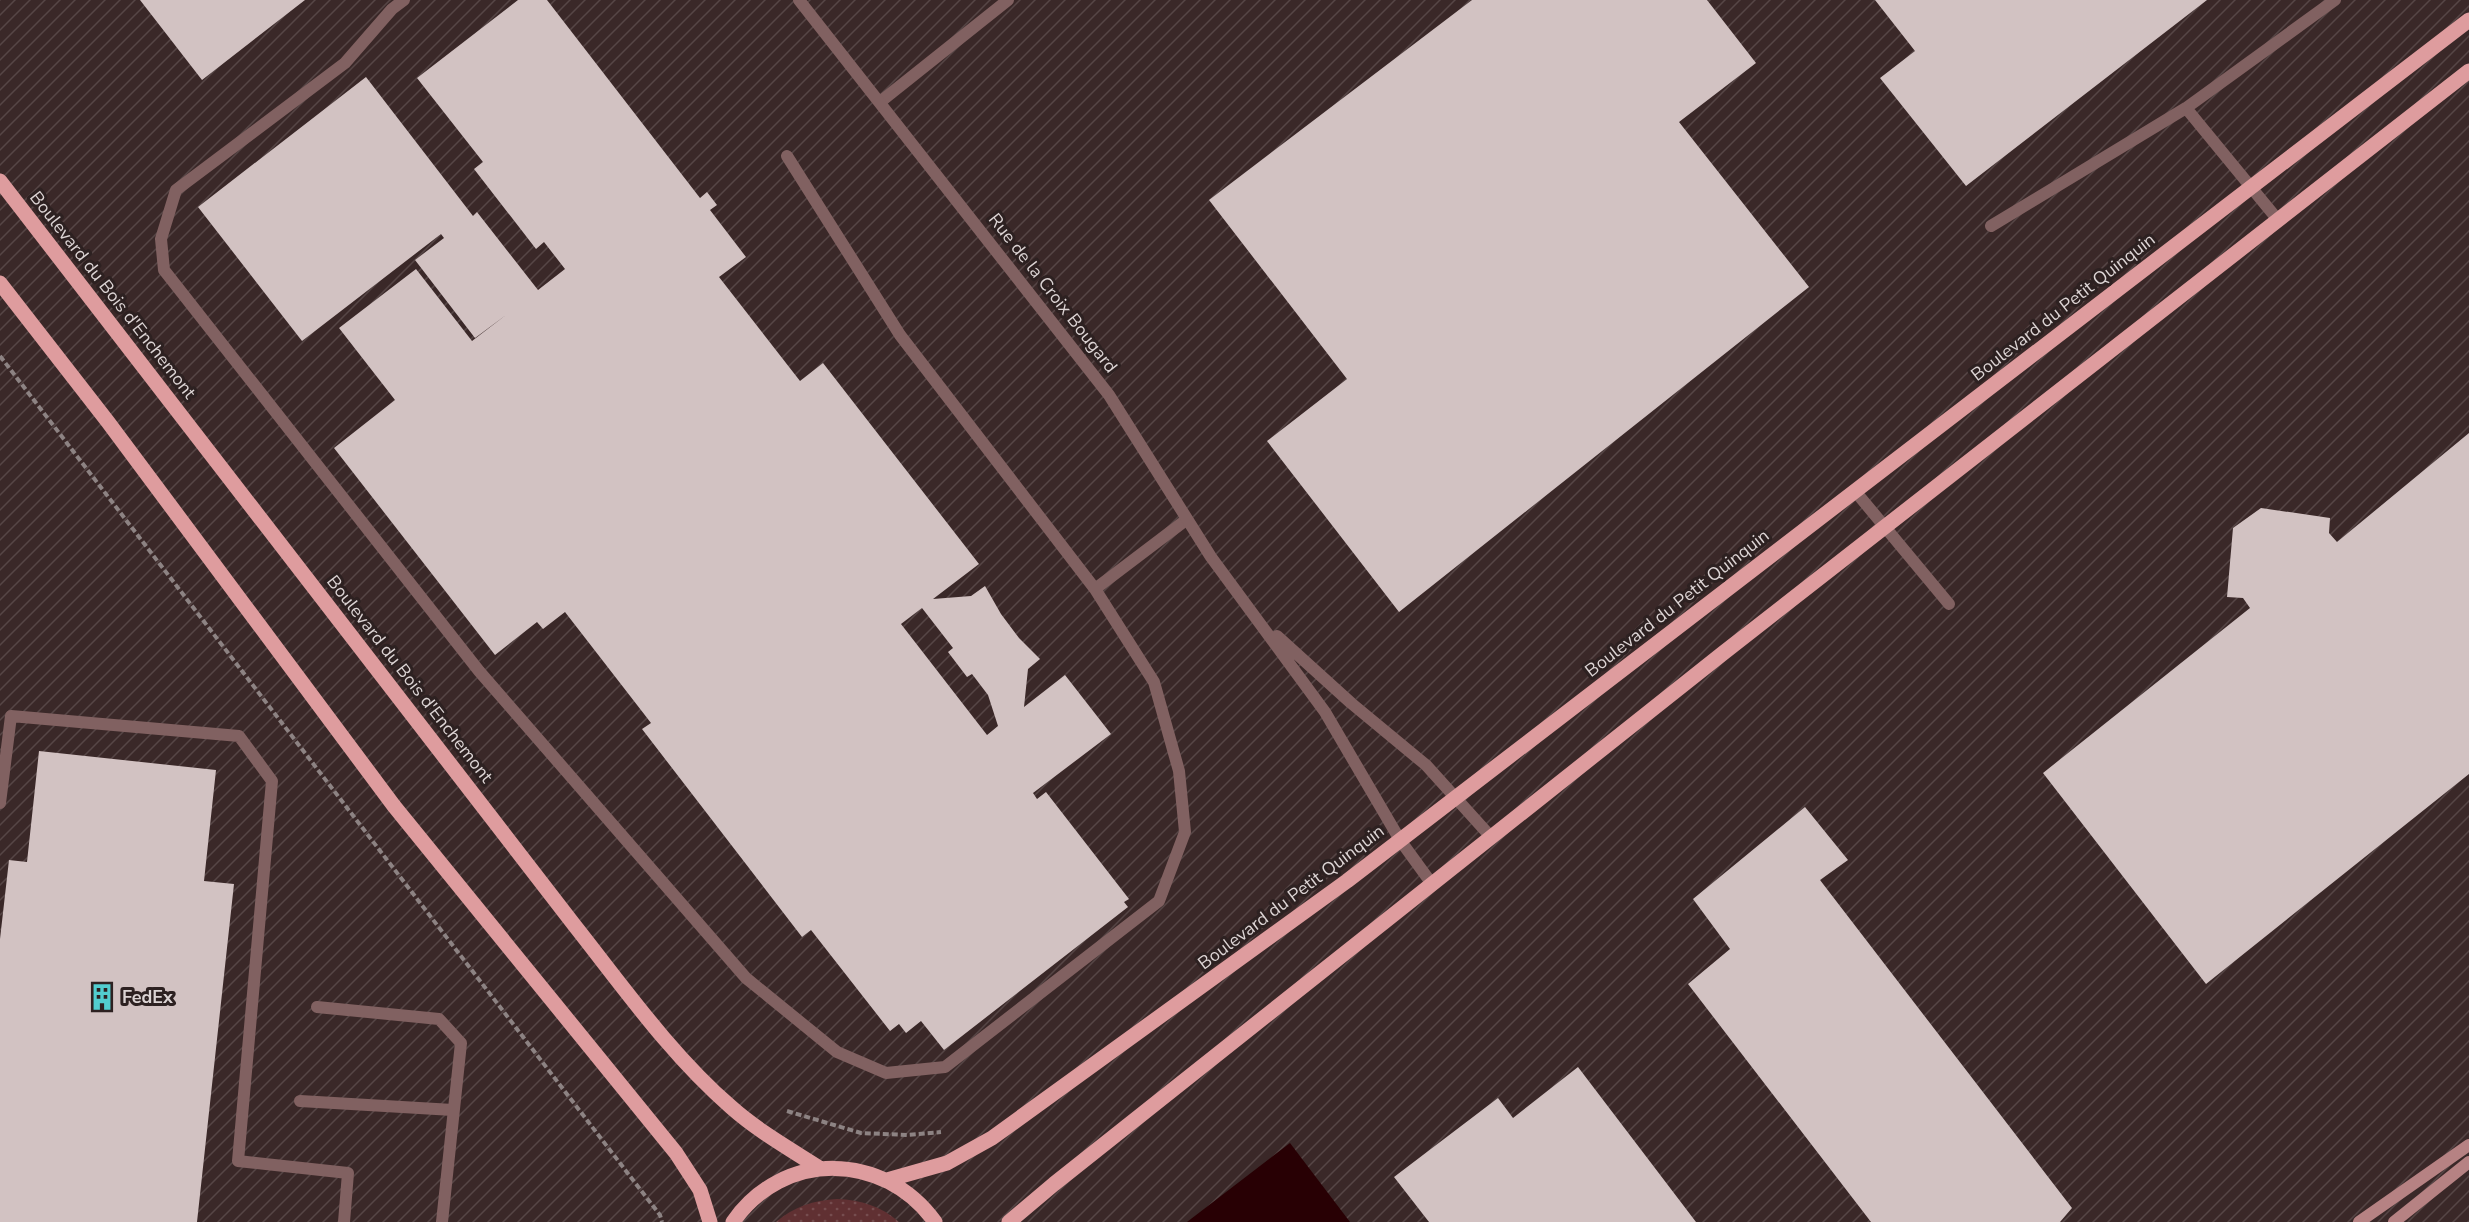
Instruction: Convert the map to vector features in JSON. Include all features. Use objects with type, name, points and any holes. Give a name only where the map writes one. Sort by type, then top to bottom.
[{"type":"main road","name":"Boulevard du Petit Quinquin","points":[[887,1180],[946,1163],[992,1138],[1251,951],[1457,797],[2469,20]]},
{"type":"main road","points":[[1009,1222],[1884,526],[2469,71]]},
{"type":"main road","name":"Boulevard du Bois d'Enchemont","points":[[0,181],[575,926],[668,1042],[735,1111],[821,1169]]},
{"type":"main road","points":[[0,283],[108,422],[394,806],[676,1153],[700,1190],[710,1222]]},
{"type":"main road","points":[[2360,1222],[2469,1145]]},
{"type":"main road","points":[[2394,1222],[2469,1162]]},
{"type":"main road","points":[[733,1222],[747,1204],[768,1187],[794,1175],[821,1169],[848,1169],[887,1180],[909,1194],[935,1222]]},
{"type":"street","points":[[404,0],[392,9],[345,63],[176,190],[161,239],[164,270],[479,671],[746,978],[837,1052],[886,1073],[945,1067],[1159,901],[1185,832],[1179,771],[1154,682],[1095,589],[900,335],[787,156]]},
{"type":"street","name":"Rue de la Croix Bougard","points":[[799,0],[1109,395],[1211,558],[1260,621]]},
{"type":"street","points":[[880,102],[1008,0]]},
{"type":"street","points":[[1991,226],[2186,108],[2335,0]]},
{"type":"street","points":[[2186,108],[2278,220]]},
{"type":"street","points":[[1855,491],[1949,604]]},
{"type":"street","points":[[1095,589],[1186,519]]},
{"type":"street","points":[[1260,621],[1351,703],[1426,765],[1491,837]]},
{"type":"street","points":[[1260,621],[1325,712],[1400,840],[1432,884]]},
{"type":"street","points":[[0,803],[11,716],[239,736],[272,781],[238,1161],[348,1173],[344,1222]]},
{"type":"street","points":[[317,1007],[439,1019],[461,1043],[442,1222]]},
{"type":"street","points":[[300,1101],[453,1110]]},
{"type":"path","points":[[0,356],[629,1174],[660,1215],[662,1222]]},
{"type":"path","points":[[784,1110],[861,1133],[907,1135],[942,1132],[951,1128]]},
{"type":"shaded area","points":[[0,0],[2469,0],[2469,1222],[0,1222]]},
{"type":"shaded area","points":[[1290,1143],[1350,1222],[1187,1222]]},
{"type":"shaded area","points":[[837,1199],[870,1205],[899,1222],[776,1222],[789,1212],[804,1205]]},
{"type":"building","points":[[140,0],[305,0],[202,80]]},
{"type":"building","points":[[518,0],[547,0],[700,198],[707,192],[717,205],[710,210],[746,257],[719,277],[800,381],[823,363],[979,564],[933,599],[971,596],[985,586],[1001,614],[1019,638],[1040,659],[1028,669],[1024,707],[1065,675],[1111,734],[1033,793],[1037,799],[1046,792],[1129,899],[1124,902],[1128,907],[944,1050],[921,1021],[906,1033],[899,1024],[890,1031],[811,930],[802,937],[642,729],[651,723],[565,612],[543,629],[537,622],[495,655],[334,448],[395,400],[339,328],[416,269],[472,341],[506,315],[475,338],[415,260],[444,238],[441,234],[302,341],[198,207],[366,77],[473,216],[477,212],[538,290],[565,269],[544,242],[536,249],[474,169],[483,162],[417,78]],"holes":[[[922,608],[953,648],[948,652],[967,677],[972,674],[988,695],[998,726],[987,735],[901,624]]]},
{"type":"building","points":[[1472,0],[1707,0],[1756,63],[1679,122],[1809,287],[1399,612],[1267,441],[1347,379],[1209,200]]},
{"type":"building","points":[[1875,0],[2207,0],[1966,186],[1880,78],[1915,51]]},
{"type":"building","points":[[2469,433],[2469,774],[2206,984],[2043,773],[2250,608],[2243,598],[2227,597],[2233,528],[2261,508],[2330,518],[2329,533],[2337,542]]},
{"type":"building","name":"FedEx","points":[[39,751],[216,770],[204,881],[234,884],[197,1222],[0,1222],[0,939],[9,860],[27,862]]},
{"type":"building","points":[[1805,807],[1848,860],[1820,880],[2072,1208],[2060,1222],[1871,1222],[1688,984],[1730,949],[1693,899]]},
{"type":"building","points":[[1578,1067],[1696,1222],[1429,1222],[1394,1177],[1498,1098],[1513,1118]]},
{"type":"place","name":"FedEx","points":[[102,997]]}]
